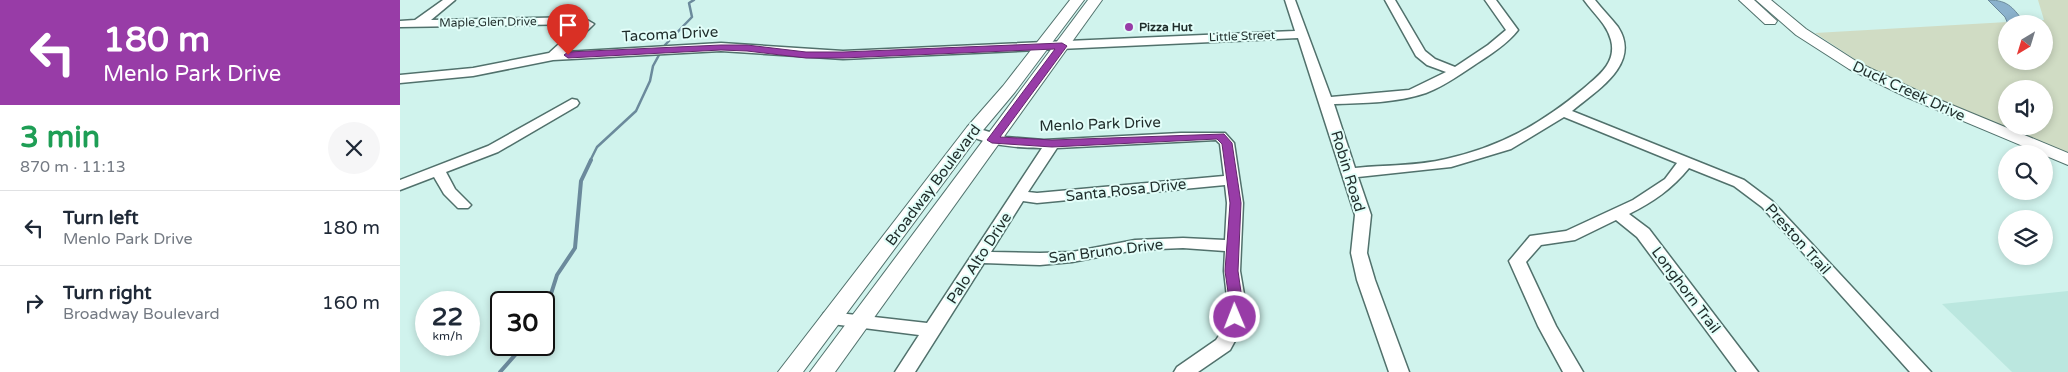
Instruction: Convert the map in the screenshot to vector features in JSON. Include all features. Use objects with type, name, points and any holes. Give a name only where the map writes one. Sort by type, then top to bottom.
[{"type":"main road","name":"Broadway Boulevard","points":[[822,372],[858,322],[983,135],[1009,89],[1077,0]]},
{"type":"main road","name":"Broadway Boulevard","points":[[790,372],[830,318],[983,135],[1062,46],[1095,0]]},
{"type":"main road","name":"Duck Creek Drive","points":[[1746,0],[1778,20]]},
{"type":"main road","name":"Duck Creek Drive","points":[[1763,0],[1794,41],[1840,71],[2068,160]]},
{"type":"main road","name":"Duck Creek Drive","points":[[1905,97],[2004,145]]},
{"type":"main road","points":[[2053,167],[2068,173]]},
{"type":"street","points":[[419,23],[450,0]]},
{"type":"street","name":"Robin Road","points":[[1290,0],[1326,101],[1363,215],[1359,253],[1361,262],[1399,372]]},
{"type":"street","points":[[1390,0],[1420,53],[1431,62],[1454,71]]},
{"type":"street","points":[[1326,101],[1411,93],[1426,88],[1486,52],[1512,30],[1490,0]]},
{"type":"street","points":[[1350,173],[1446,164],[1506,146],[1564,112],[1606,76],[1616,64],[1618,42],[1613,29],[1589,0]]},
{"type":"street","name":"Maple Glen Drive","points":[[400,24],[566,20],[582,20],[588,24],[553,56]]},
{"type":"street","name":"Little Street","points":[[1062,46],[1301,34]]},
{"type":"street","name":"Tacoma Drive","points":[[400,79],[473,72],[553,56],[721,47],[806,55],[843,55],[1062,46]]},
{"type":"street","points":[[400,185],[493,148],[572,103]]},
{"type":"street","name":"Preston Trail","points":[[1564,112],[1739,183],[1767,204],[1921,372]]},
{"type":"street","name":"Menlo Park Drive","points":[[983,135],[1052,144],[1220,136],[1227,143],[1232,180]]},
{"type":"street","name":"Palo Alto Drive","points":[[905,372],[1052,144]]},
{"type":"street","points":[[1573,372],[1547,326],[1517,261],[1536,240],[1570,236],[1638,204],[1670,182],[1686,162]]},
{"type":"street","points":[[438,170],[449,192],[463,205]]},
{"type":"street","points":[[1184,372],[1223,345],[1233,328],[1237,306],[1232,271],[1236,203],[1232,180]]},
{"type":"street","name":"Santa Rosa Drive","points":[[1020,196],[1037,198],[1232,180]]},
{"type":"street","name":"Longhorn Trail","points":[[1618,213],[1643,233],[1748,372]]},
{"type":"street","name":"San Bruno Drive","points":[[980,257],[1040,259],[1072,257],[1135,245],[1183,243],[1232,246]]},
{"type":"street","points":[[830,318],[931,330]]},
{"type":"shaded area","points":[[2038,0],[2068,0],[2068,155],[2053,149],[2053,145],[2043,145],[2018,135],[2053,135],[2053,80],[1998,80],[1998,127],[1865,66],[1815,33],[1998,23],[1998,70],[2053,70],[2053,15],[2042,15]]},
{"type":"shaded area","points":[[2068,291],[2068,372],[2012,372],[1942,304]]},
{"type":"water","points":[[1988,0],[1995,0],[2006,4],[2018,15],[2003,15]]},
{"type":"waterway","points":[[665,45],[692,17],[689,3],[694,0]]},
{"type":"waterway","points":[[590,161],[597,147],[636,111],[650,81],[653,66],[659,55]]},
{"type":"waterway","points":[[552,291],[557,275],[575,248],[581,181],[591,160]]},
{"type":"waterway","points":[[500,372],[514,356]]},
{"type":"place","name":"Pizza Hut","points":[[1129,27]]},
{"type":"route","points":[[568,55],[721,47],[806,55],[843,55],[1062,46],[992,140],[1052,144],[1220,136],[1227,143],[1236,203],[1232,246],[1232,271],[1237,306],[1235,317]]}]
